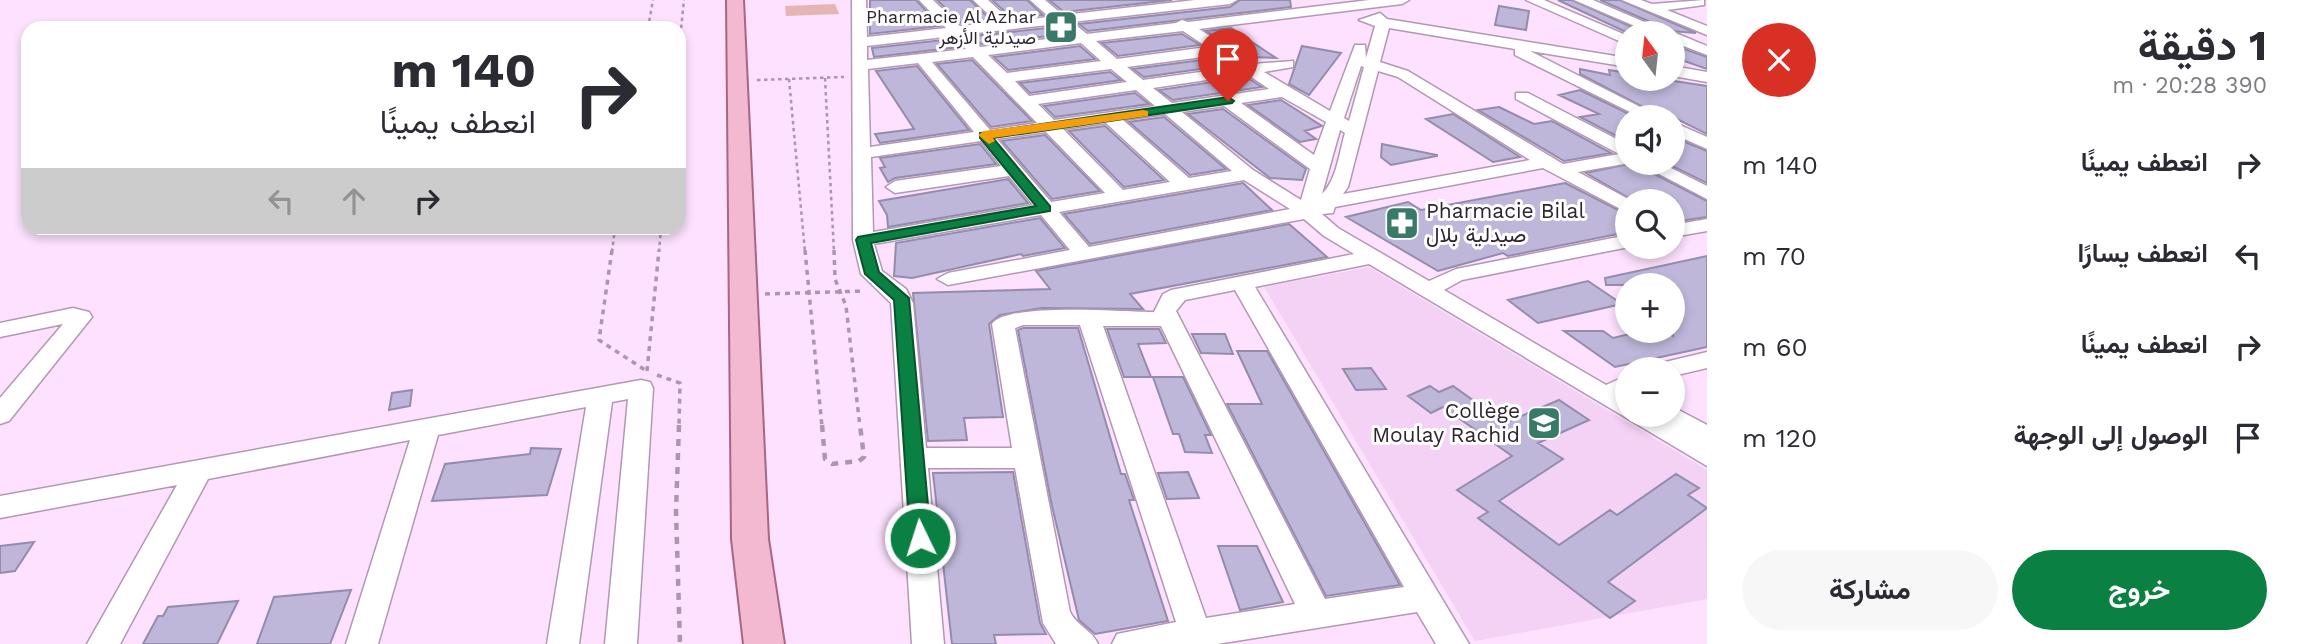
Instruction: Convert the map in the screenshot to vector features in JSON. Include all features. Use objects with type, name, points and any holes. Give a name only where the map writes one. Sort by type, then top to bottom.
[{"type":"main road","points":[[735,0],[750,540],[764,644]]},
{"type":"street","points":[[859,0],[863,240],[872,274],[893,290],[902,303],[928,644]]},
{"type":"street","points":[[926,0],[1120,197]]},
{"type":"street","points":[[980,0],[1008,25]]},
{"type":"street","points":[[1037,0],[1247,174],[1328,213],[1436,286],[1615,389]]},
{"type":"street","points":[[1094,0],[1112,13]]},
{"type":"street","points":[[861,42],[1112,13],[1154,4],[1230,0]]},
{"type":"street","points":[[1263,0],[1287,14]]},
{"type":"street","points":[[860,72],[922,59],[1287,14],[1344,3],[1402,0]]},
{"type":"street","points":[[1533,0],[1615,35]]},
{"type":"street","points":[[1581,0],[1633,21]]},
{"type":"street","points":[[1629,0],[1707,31]]},
{"type":"street","points":[[1344,3],[1376,20],[1615,56]]},
{"type":"street","points":[[1611,12],[1700,3]]},
{"type":"street","points":[[1154,4],[1283,92],[1335,123],[1355,131]]},
{"type":"street","points":[[1316,207],[1339,187],[1355,131],[1364,62],[1376,20]]},
{"type":"street","points":[[1685,41],[1703,47]]},
{"type":"street","points":[[1520,43],[1615,61]]},
{"type":"street","points":[[1520,43],[1519,51],[1527,57],[1627,105]]},
{"type":"street","points":[[1685,49],[1703,47]]},
{"type":"street","points":[[1005,78],[1221,50]]},
{"type":"street","points":[[922,59],[1083,253]]},
{"type":"street","points":[[1364,62],[1335,123],[1319,167],[1316,207],[1331,232],[1372,257],[1436,286]]},
{"type":"street","points":[[1364,62],[1403,74],[1553,166],[1615,200]]},
{"type":"street","points":[[1027,101],[1288,64]]},
{"type":"street","points":[[1685,67],[1707,71]]},
{"type":"street","points":[[1685,73],[1707,77]]},
{"type":"street","points":[[871,152],[1283,92]]},
{"type":"street","points":[[1522,96],[1615,145]]},
{"type":"street","points":[[1228,101],[1319,167]]},
{"type":"street","points":[[1111,118],[1185,185]]},
{"type":"street","points":[[1685,133],[1706,143]]},
{"type":"street","points":[[1685,147],[1706,143]]},
{"type":"street","points":[[948,279],[1316,207],[1553,166],[1615,159]]},
{"type":"street","points":[[895,187],[1013,170]]},
{"type":"street","points":[[863,240],[1247,174]]},
{"type":"street","points":[[1671,175],[1707,193]]},
{"type":"street","points":[[1685,229],[1707,225]]},
{"type":"street","points":[[1436,286],[1456,275],[1615,243]]},
{"type":"street","points":[[1316,614],[1165,311],[1171,299],[1242,282],[1372,257]]},
{"type":"street","points":[[1242,282],[1453,644]]},
{"type":"street","points":[[0,330],[73,315],[81,317],[0,415]]},
{"type":"street","points":[[1083,644],[1071,639],[1059,627],[1054,612],[1003,324],[1021,318],[1167,319]]},
{"type":"street","points":[[1089,318],[1197,639]]},
{"type":"street","points":[[1685,365],[1707,360]]},
{"type":"street","points":[[0,507],[641,388],[621,644]]},
{"type":"street","points":[[563,644],[600,395]]},
{"type":"street","points":[[1685,424],[1707,437]]},
{"type":"street","points":[[1658,427],[1707,456]]},
{"type":"street","points":[[362,644],[427,429]]},
{"type":"street","points":[[915,458],[1025,458]]},
{"type":"street","points":[[103,644],[198,471]]},
{"type":"street","points":[[1128,644],[1197,639],[1316,614],[1426,597]]},
{"type":"path","points":[[649,21],[653,0]]},
{"type":"path","points":[[682,21],[684,0]]},
{"type":"path","points":[[738,81],[825,78],[860,72]]},
{"type":"path","points":[[789,79],[807,293],[825,459],[832,464],[859,461],[863,457],[846,306],[835,279],[825,78]]},
{"type":"path","points":[[614,235],[599,340],[647,372],[680,383],[676,511],[680,644]]},
{"type":"path","points":[[647,372],[660,235]]},
{"type":"path","points":[[745,295],[893,290]]},
{"type":"shaded area","points":[[835,4],[839,14],[786,16],[785,6]]},
{"type":"shaded area","points":[[1369,267],[1615,415],[1615,427],[1635,427],[1707,470],[1707,599],[1475,641],[1264,287]]},
{"type":"building","points":[[870,0],[916,0],[940,26],[870,34]]},
{"type":"building","points":[[937,0],[970,0],[991,20],[961,23]]},
{"type":"building","points":[[992,0],[1027,0],[1043,15],[1012,18]]},
{"type":"building","points":[[1049,0],[1172,0],[1064,12]]},
{"type":"building","points":[[1240,0],[1290,0],[1291,7],[1088,31],[1079,24],[1230,7]]},
{"type":"building","points":[[1558,0],[1572,0],[1618,21],[1615,21],[1615,27]]},
{"type":"building","points":[[1600,0],[1620,0],[1668,21],[1648,21]]},
{"type":"building","points":[[1499,6],[1529,11],[1526,30],[1495,25]]},
{"type":"building","points":[[1056,27],[1065,34],[981,44],[973,36]]},
{"type":"building","points":[[1231,28],[1276,58],[1247,57],[1206,31]]},
{"type":"building","points":[[1182,34],[1200,45],[1118,56],[1102,43]]},
{"type":"building","points":[[952,39],[960,47],[874,57],[872,48]]},
{"type":"building","points":[[1080,46],[1095,59],[1008,70],[994,57]]},
{"type":"building","points":[[1302,46],[1341,53],[1309,95],[1289,84]]},
{"type":"building","points":[[1685,49],[1707,57],[1707,69],[1685,61]]},
{"type":"building","points":[[1217,58],[1229,65],[1144,77],[1133,69]]},
{"type":"building","points":[[972,60],[1032,121],[991,127],[937,64]]},
{"type":"building","points":[[917,66],[969,130],[880,143],[875,134],[914,129],[876,71]]},
{"type":"building","points":[[1580,69],[1610,75],[1609,70],[1615,71],[1615,91],[1685,91],[1685,83],[1707,86],[1707,134],[1685,123],[1685,105],[1639,105],[1580,74]]},
{"type":"building","points":[[1110,72],[1121,80],[1030,93],[1020,83]]},
{"type":"building","points":[[1246,77],[1262,87],[1173,100],[1159,90]]},
{"type":"building","points":[[1580,90],[1615,107],[1615,135],[1580,117],[1599,114],[1559,95]]},
{"type":"building","points":[[1135,93],[1149,104],[1055,117],[1044,106]]},
{"type":"building","points":[[1281,100],[1322,126],[1305,131],[1316,139],[1300,142],[1248,105]]},
{"type":"building","points":[[1499,107],[1534,124],[1552,121],[1611,153],[1564,161],[1478,110]]},
{"type":"building","points":[[1223,109],[1306,169],[1302,180],[1270,178],[1188,114]]},
{"type":"building","points":[[1453,114],[1520,157],[1493,162],[1426,119]]},
{"type":"building","points":[[1164,117],[1226,169],[1190,175],[1129,122]]},
{"type":"building","points":[[1105,126],[1164,180],[1124,187],[1069,131]]},
{"type":"building","points":[[1045,135],[1100,191],[1052,199],[1002,141]]},
{"type":"building","points":[[1685,142],[1707,151],[1707,183],[1685,172]]},
{"type":"building","points":[[980,144],[996,164],[895,178],[888,182],[880,168],[885,167],[880,158]]},
{"type":"building","points":[[1382,144],[1437,156],[1391,165],[1381,157]]},
{"type":"building","points":[[1615,167],[1615,175],[1656,175],[1684,189],[1615,190],[1586,173]]},
{"type":"building","points":[[1008,179],[1028,203],[888,227],[887,215],[879,201]]},
{"type":"building","points":[[1243,183],[1272,210],[1090,244],[1064,214]]},
{"type":"building","points":[[1565,183],[1615,208],[1615,235],[1508,256],[1503,253],[1438,271],[1346,217],[1408,202],[1421,210]]},
{"type":"building","points":[[1685,190],[1707,201],[1707,217],[1685,220]]},
{"type":"building","points":[[1040,218],[1065,248],[1023,256],[1021,254],[912,278],[894,276],[896,243]]},
{"type":"building","points":[[1289,224],[1327,257],[1130,294],[1143,309],[1042,308],[1000,315],[989,324],[1003,417],[964,418],[967,440],[928,441],[913,293],[1050,289],[1036,271]]},
{"type":"building","points":[[1707,256],[1707,347],[1661,357],[1615,357],[1615,367],[1564,331],[1603,331],[1615,338],[1615,343],[1685,343],[1685,273],[1628,273]]},
{"type":"building","points":[[1615,276],[1615,285],[1606,285],[1605,278]]},
{"type":"building","points":[[1588,281],[1615,299],[1615,306],[1538,323],[1508,300]]},
{"type":"building","points":[[1078,328],[1121,474],[1125,474],[1134,500],[1129,500],[1168,621],[1095,634],[1079,620],[1052,506],[1018,330]]},
{"type":"building","points":[[1107,329],[1159,329],[1166,343],[1138,344],[1151,377],[1124,377]]},
{"type":"building","points":[[1192,334],[1225,334],[1233,354],[1201,353]]},
{"type":"building","points":[[1237,351],[1267,351],[1400,585],[1326,596],[1227,404],[1262,404]]},
{"type":"building","points":[[1371,368],[1386,389],[1356,390],[1343,369]]},
{"type":"building","points":[[1153,377],[1183,377],[1211,435],[1205,435],[1212,453],[1185,452],[1179,434],[1173,434]]},
{"type":"building","points":[[1430,386],[1439,392],[1453,386],[1505,423],[1559,400],[1589,420],[1538,443],[1563,459],[1499,501],[1559,545],[1610,510],[1617,515],[1676,474],[1699,488],[1688,495],[1707,508],[1608,582],[1635,601],[1610,618],[1478,518],[1488,512],[1457,490],[1512,456],[1443,407],[1431,413],[1408,396]]},
{"type":"building","points":[[412,390],[410,406],[389,410],[392,393]]},
{"type":"building","points":[[531,448],[561,449],[547,495],[432,501],[445,464],[530,454]]},
{"type":"building","points":[[1013,472],[1040,623],[1046,634],[994,635],[996,644],[952,644],[933,473]]},
{"type":"building","points":[[1188,472],[1199,498],[1167,499],[1158,473]]},
{"type":"building","points":[[34,542],[15,571],[0,573],[0,546]]},
{"type":"building","points":[[1218,546],[1257,546],[1283,602],[1240,610]]},
{"type":"building","points":[[351,590],[330,644],[257,644],[274,597]]},
{"type":"building","points":[[238,601],[217,644],[143,644],[158,616],[163,616],[168,607]]},
{"type":"slow traffic","points":[[989,141],[984,135],[1143,113]]},
{"type":"place","name":"Pharmacie Al Azhar صيدلية الأزهر","points":[[1061,27]]},
{"type":"place","name":"Pharmacie Bilal صيدلية بلال","points":[[1402,223]]},
{"type":"place","name":"Collège Moulay Rachid","points":[[1544,423]]},
{"type":"route","points":[[920,538],[901,298],[872,274],[863,240],[1045,209],[984,135],[1228,101]]}]
